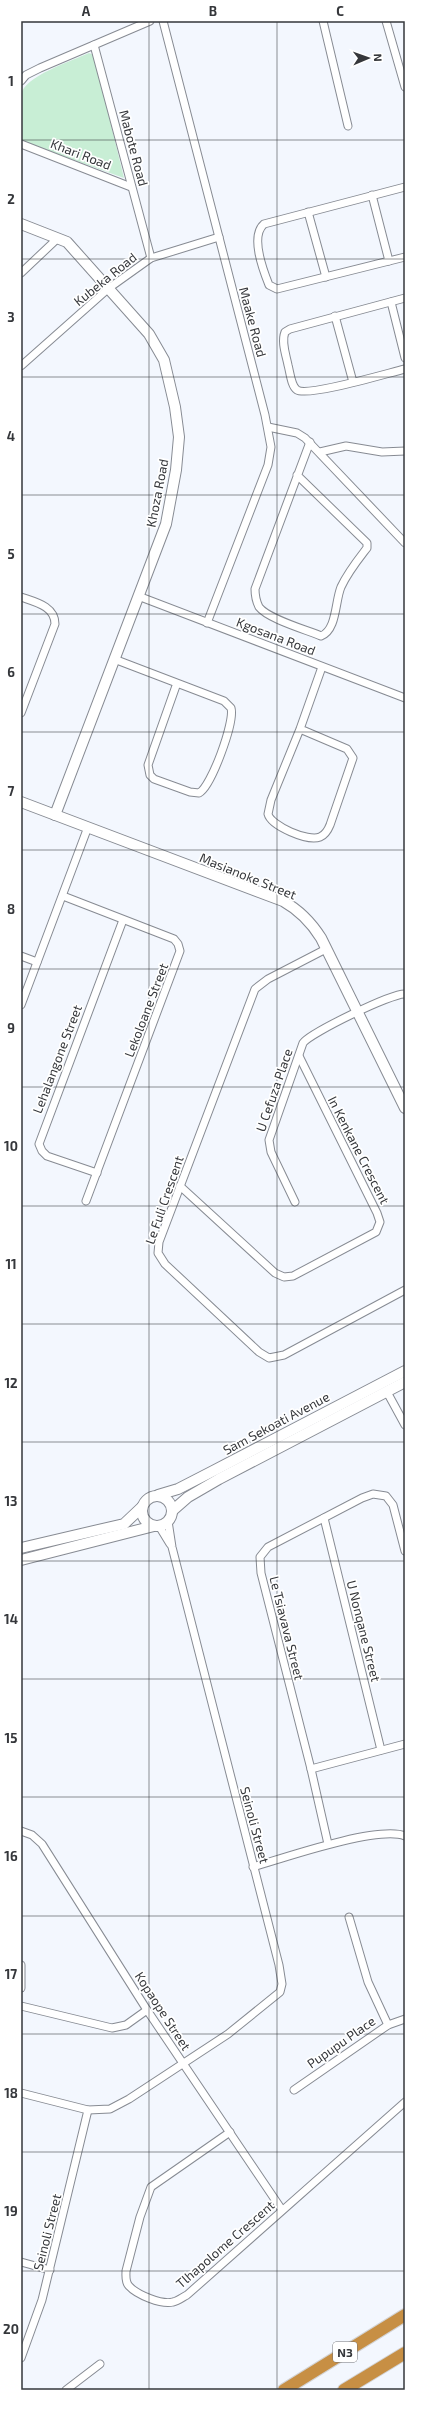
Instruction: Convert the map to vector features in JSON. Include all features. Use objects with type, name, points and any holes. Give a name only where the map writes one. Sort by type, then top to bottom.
[{"type":"highway","name":"N3","points":[[284,2390],[405,2315]]},
{"type":"highway","name":"N3","points":[[344,2390],[405,2353]]},
{"type":"street","points":[[21,81],[30,73],[150,21]]},
{"type":"street","name":"Maake Road","points":[[163,21],[268,427],[271,447],[268,465],[207,623]]},
{"type":"street","points":[[322,21],[348,126]]},
{"type":"street","points":[[386,21],[405,87]]},
{"type":"street","name":"Mabote Road","points":[[94,45],[151,258]]},
{"type":"street","points":[[21,70],[30,73]]},
{"type":"street","name":"Khari Road","points":[[21,144],[132,187]]},
{"type":"street","points":[[405,186],[264,224],[261,226],[258,244],[266,278],[269,284],[277,289],[405,257]]},
{"type":"street","points":[[372,195],[389,261]]},
{"type":"street","points":[[308,212],[326,277]]},
{"type":"street","name":"Khoza Road","points":[[21,224],[58,238],[74,248],[149,334],[159,350],[169,381],[178,424],[178,453],[169,514],[55,815]]},
{"type":"street","name":"Kubeka Road","points":[[21,366],[109,288],[151,258],[219,237]]},
{"type":"street","points":[[21,273],[58,238]]},
{"type":"street","points":[[405,298],[335,316],[285,332],[284,347],[292,381],[298,391],[307,392],[405,369]]},
{"type":"street","points":[[391,302],[405,358]]},
{"type":"street","points":[[335,316],[353,382]]},
{"type":"street","points":[[268,427],[297,434],[310,442],[405,543]]},
{"type":"street","points":[[298,475],[367,543],[368,548],[351,568],[341,588],[331,628],[327,634],[322,636],[276,618],[260,608],[255,596],[255,589],[310,442]]},
{"type":"street","points":[[320,452],[346,446],[382,452],[405,451]]},
{"type":"street","name":"Kgosana Road","points":[[138,596],[405,698]]},
{"type":"street","points":[[21,597],[43,605],[54,614],[55,620],[51,635],[21,713]]},
{"type":"street","points":[[114,659],[224,701],[228,704],[233,713],[232,722],[210,779],[205,789],[199,793],[190,792],[154,779],[150,775],[148,765],[177,684]]},
{"type":"street","points":[[300,730],[347,749],[352,758],[330,825],[324,834],[317,838],[308,838],[274,824],[268,814],[271,800],[300,730],[322,667]]},
{"type":"street","name":"Masianoke Street","points":[[21,802],[289,905],[311,924],[326,949],[405,1108]]},
{"type":"street","points":[[21,1004],[88,827]]},
{"type":"street","name":"Lekoloane Street","points":[[63,896],[174,939],[178,944],[180,951],[86,1201]]},
{"type":"street","name":"Lehalangone Street","points":[[96,1173],[48,1156],[42,1151],[39,1144],[123,920]]},
{"type":"street","name":"Le Fuli Crescent","points":[[326,949],[268,979],[255,990],[159,1242],[159,1256],[176,1275],[265,1356],[273,1358],[284,1355],[405,1290]]},
{"type":"street","points":[[21,956],[37,962]]},
{"type":"street","points":[[358,1012],[390,996],[405,994]]},
{"type":"street","name":"U Cefuza Place","points":[[294,1202],[270,1152],[269,1140],[303,1043],[309,1037],[358,1012]]},
{"type":"street","name":"In Kenkane Crescent","points":[[180,1186],[275,1273],[284,1277],[293,1276],[376,1232],[380,1226],[379,1218],[299,1056]]},
{"type":"street","name":"Sam Sekoati Avenue","points":[[158,1495],[178,1489],[206,1475],[405,1371]]},
{"type":"street","name":"Sam Sekoati Avenue","points":[[172,1511],[188,1497],[207,1486],[405,1382]]},
{"type":"street","points":[[387,1392],[405,1425]]},
{"type":"street","name":"Le Tsiavava Street","points":[[328,1844],[311,1769],[259,1562],[261,1553],[268,1547],[368,1495],[380,1494],[386,1496],[393,1505],[405,1550]]},
{"type":"street","points":[[21,1548],[124,1524],[142,1508],[146,1500],[158,1495],[170,1502],[172,1511],[160,1524],[21,1560]]},
{"type":"street","points":[[142,1508],[144,1519],[160,1524]]},
{"type":"street","name":"U Nonqane Street","points":[[324,1518],[381,1750]]},
{"type":"street","name":"Seinoli Street","points":[[160,1524],[172,1547],[279,1965],[282,1984],[280,1992],[228,2034],[183,2063]]},
{"type":"street","points":[[311,1769],[405,1744]]},
{"type":"street","name":"Kopaope Street","points":[[21,1830],[32,1835],[42,1844],[147,2010],[282,2210]]},
{"type":"street","points":[[253,1866],[328,1844],[389,1833],[405,1836]]},
{"type":"street","points":[[349,1916],[368,1982],[388,2025]]},
{"type":"street","points":[[21,1965],[21,1988]]},
{"type":"street","points":[[21,2006],[112,2028],[126,2025],[147,2010]]},
{"type":"street","name":"Pupupu Place","points":[[294,2090],[388,2025],[405,2019]]},
{"type":"street","points":[[21,2093],[88,2110],[110,2109],[119,2105],[183,2063]]},
{"type":"street","name":"Tlhapolome Crescent","points":[[230,2132],[151,2187],[140,2217],[126,2271],[126,2280],[129,2286],[148,2297],[164,2302],[173,2302],[180,2299],[405,2102]]},
{"type":"street","name":"Seinoli Street","points":[[21,2358],[24,2343],[50,2270],[88,2110]]},
{"type":"street","points":[[21,2262],[50,2270]]},
{"type":"street","points":[[66,2390],[100,2364]]},
{"type":"green space","points":[[89,53],[94,55],[124,178],[21,141],[20,101],[24,88],[39,75]]}]
